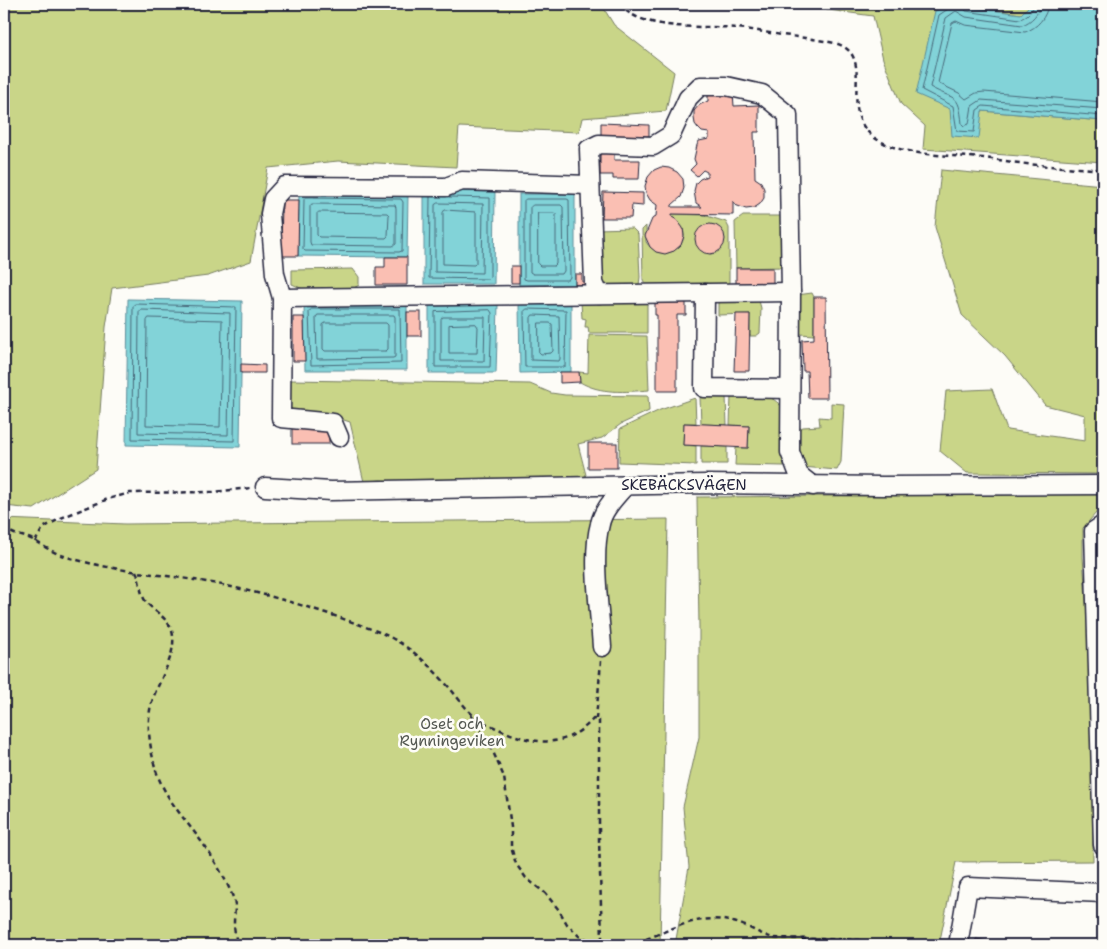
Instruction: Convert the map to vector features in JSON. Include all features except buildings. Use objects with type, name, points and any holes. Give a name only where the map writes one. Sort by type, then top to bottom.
[{"type":"street","points":[[599,294],[594,283],[589,149],[599,144],[653,146],[671,135],[688,98],[700,86],[726,86],[762,94],[788,115],[791,292],[790,452],[799,475],[813,486]]},
{"type":"street","points":[[340,437],[333,422],[281,418],[282,298],[275,274],[270,214],[273,199],[285,186],[446,187],[462,181],[590,185]]},
{"type":"street","points":[[282,298],[791,292]]},
{"type":"street","points":[[705,293],[704,388],[790,389]]},
{"type":"street","name":"SKEBÄCKSVÄGEN","points":[[265,487],[331,491],[706,484],[813,486],[1103,485]]},
{"type":"street","points":[[602,647],[597,544],[600,523],[608,508],[625,486]]},
{"type":"street","points":[[1103,525],[1094,531],[1103,845]]},
{"type":"street","points":[[958,945],[968,887],[1103,893]]},
{"type":"path","points":[[618,4],[638,17],[672,26],[740,28],[823,40],[844,46],[852,53],[856,62],[856,106],[858,114],[869,133],[888,145],[926,153],[1103,170]]},
{"type":"path","points":[[36,542],[43,528],[61,518],[108,499],[130,493],[212,492],[265,487]]},
{"type":"path","points":[[4,527],[12,534],[29,538],[60,555],[136,571],[179,576],[258,593],[352,621],[408,647],[427,664],[469,711],[491,747],[504,777],[509,811],[511,847],[516,864],[526,878],[545,894],[559,910],[567,924],[579,936],[601,945]]},
{"type":"path","points":[[136,571],[142,595],[147,603],[167,621],[172,632],[173,643],[169,662],[158,685],[150,710],[149,737],[154,764],[161,784],[172,804],[200,839],[226,881],[234,902],[234,924],[237,945]]},
{"type":"path","points":[[596,719],[602,647]]},
{"type":"path","points":[[469,711],[484,723],[539,742],[551,742],[570,737],[593,719],[596,719]]},
{"type":"path","points":[[596,719],[600,720],[600,889],[602,939],[605,945]]},
{"type":"path","points":[[629,945],[694,920],[712,920],[735,922],[762,935],[773,938],[859,940],[881,945]]},
{"type":"green space","points":[[4,4],[601,4],[614,25],[674,72],[666,111],[582,118],[579,132],[459,127],[456,167],[338,161],[268,168],[251,261],[208,276],[112,288],[106,327],[96,469],[34,509],[4,506]]},
{"type":"green space","points":[[784,4],[949,4],[935,11],[982,111],[1103,121],[1103,162],[923,149],[925,126],[901,104],[883,59],[873,16]]},
{"type":"green space","points":[[950,4],[1031,4],[1021,14]]},
{"type":"green space","points":[[941,170],[1103,185],[1103,474],[967,473],[940,451],[946,391],[992,389],[1007,430],[1085,441],[1085,415],[1045,405],[1005,356],[962,315],[935,227]]},
{"type":"green space","points":[[672,214],[704,215],[726,222],[729,228],[729,283],[727,286],[648,288],[643,280],[642,230],[646,226],[646,242],[654,250],[663,253],[671,252],[678,248],[683,241],[684,233],[681,225],[672,217]]},
{"type":"green space","points":[[743,216],[784,216],[784,267],[736,268],[735,222]]},
{"type":"green space","points":[[632,228],[638,234],[639,285],[610,289],[603,285],[597,229]]},
{"type":"green space","points":[[353,269],[359,277],[359,285],[352,289],[303,289],[292,284],[292,270]]},
{"type":"green space","points":[[812,293],[814,297],[814,335],[800,334],[797,295]]},
{"type":"green space","points":[[647,300],[647,333],[589,333],[588,327],[585,327],[586,319],[582,318],[581,302]]},
{"type":"green space","points":[[723,300],[759,301],[761,308],[760,333],[756,336],[750,336],[750,314],[718,315],[718,302]]},
{"type":"green space","points":[[589,335],[647,336],[649,390],[622,392],[596,389],[580,382],[579,372],[588,373]]},
{"type":"green space","points":[[291,380],[530,384],[551,393],[565,395],[648,396],[649,411],[621,424],[602,438],[578,444],[586,475],[580,480],[469,490],[380,480],[364,482],[350,422],[301,414],[287,408],[286,383]]},
{"type":"green space","points":[[731,396],[766,396],[781,406],[784,411],[784,466],[735,465],[736,448],[748,448],[749,426],[730,425]]},
{"type":"green space","points":[[700,397],[726,397],[727,425],[701,424]]},
{"type":"green space","points":[[695,398],[696,423],[684,423],[683,445],[696,446],[696,465],[619,462],[620,429],[660,410]]},
{"type":"green space","points":[[831,403],[844,404],[841,462],[837,470],[802,467],[799,464],[798,429],[820,426],[819,417],[831,418]]},
{"type":"green space","points":[[701,446],[727,447],[727,464],[701,464]]},
{"type":"green space","points":[[1103,494],[1103,505],[1083,528],[1083,557],[1093,704],[1093,861],[956,862],[939,945],[795,945],[777,942],[751,945],[675,945],[689,867],[683,807],[699,737],[697,497]]},
{"type":"green space","name":"Oset och Rynningeviken","points":[[4,519],[125,524],[668,519],[660,945],[4,945]]},
{"type":"water","points":[[949,4],[1021,14],[1031,4],[1103,4],[1103,121],[982,111],[979,138],[952,136],[950,109],[916,94],[935,11]]},
{"type":"water","points":[[424,191],[495,192],[494,284],[424,284]]},
{"type":"water","points":[[299,193],[408,194],[407,257],[298,256]]},
{"type":"water","points":[[519,194],[575,194],[575,285],[519,285]]},
{"type":"water","points":[[128,299],[242,301],[240,447],[126,445]]},
{"type":"water","points":[[304,304],[407,304],[407,370],[305,370]]},
{"type":"water","points":[[519,304],[571,304],[571,372],[520,373]]},
{"type":"water","points":[[498,305],[496,373],[429,373],[429,306]]}]
